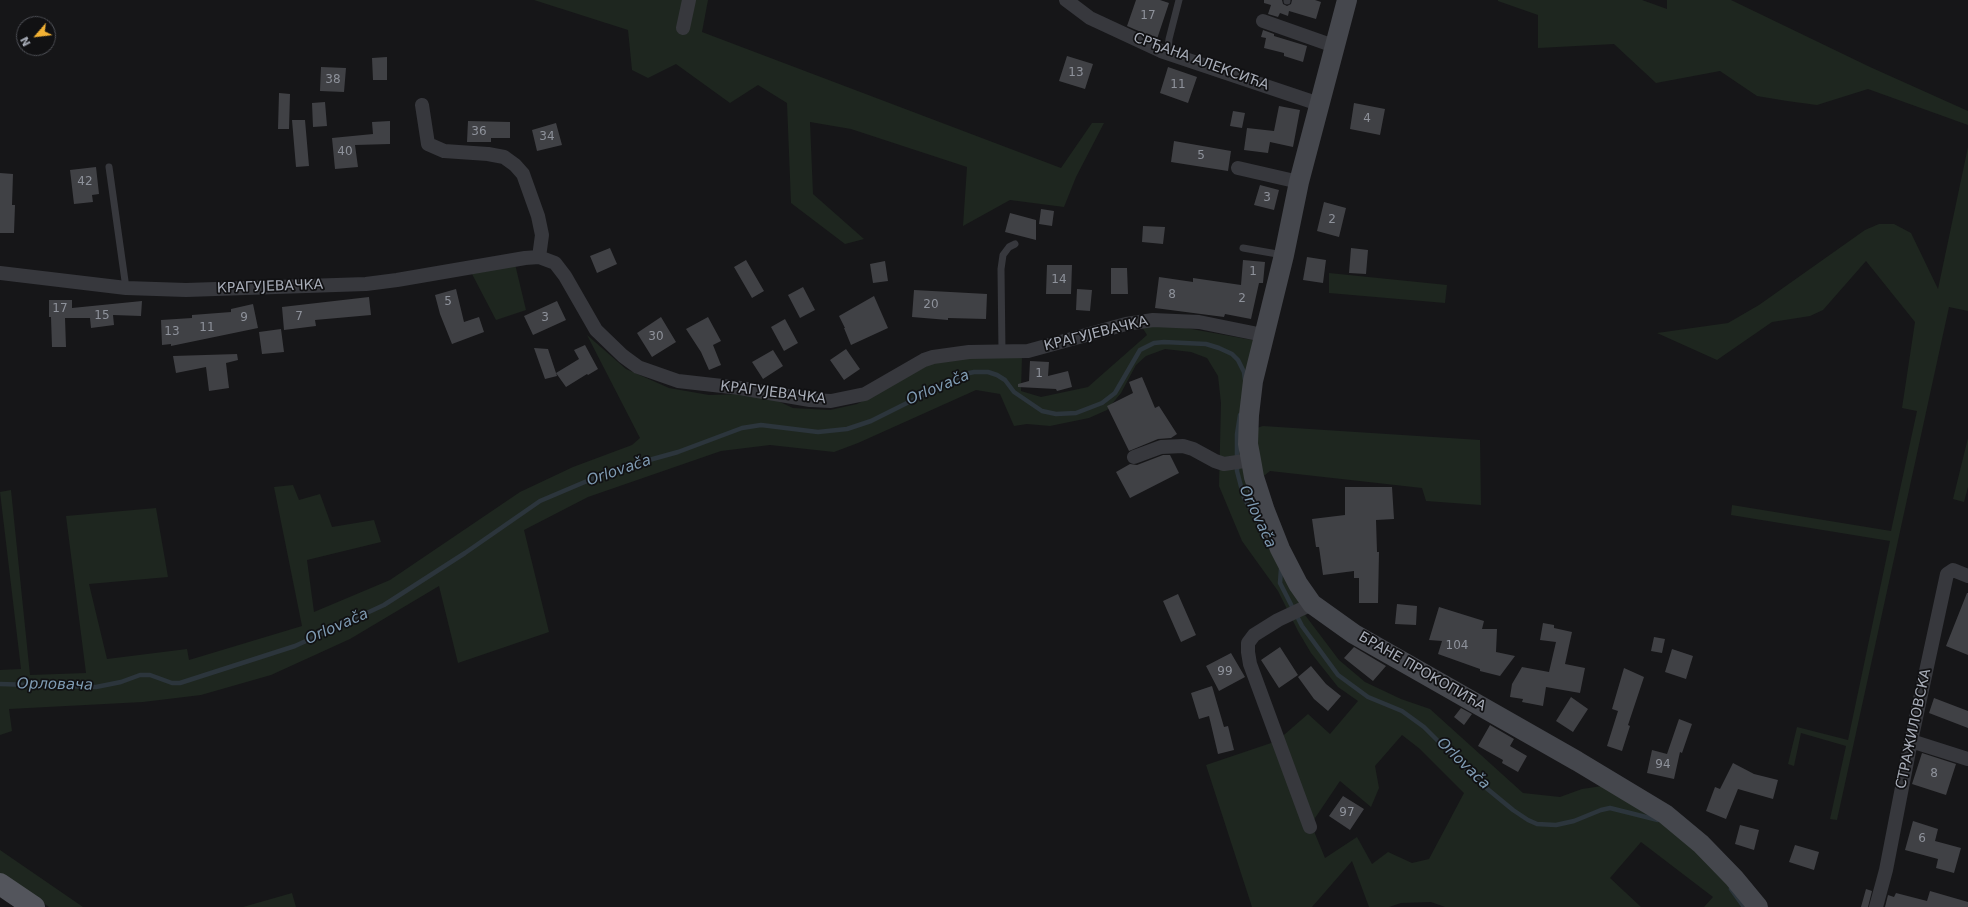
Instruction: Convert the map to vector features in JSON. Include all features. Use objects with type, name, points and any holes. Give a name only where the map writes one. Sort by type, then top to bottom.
[{"type":"main road","points":[[0,884],[34,907]]},
{"type":"street","points":[[683,28],[689,0]]},
{"type":"street","name":"СРЂАНА АЛЕКСИЋА","points":[[1066,0],[1090,18],[1168,52],[1319,104]]},
{"type":"street","points":[[1263,336],[1284,255],[1299,182],[1345,2]]},
{"type":"street","points":[[1263,21],[1334,46]]},
{"type":"street","points":[[422,105],[428,144],[444,151],[488,154],[504,157],[515,165],[523,174],[538,216],[542,235],[539,257]]},
{"type":"street","points":[[1238,168],[1299,182]]},
{"type":"street","name":"КРАГУЈЕВАЧКА","points":[[0,273],[126,288],[186,290],[366,284],[539,257],[555,263],[565,276],[596,330],[618,352],[638,367],[678,381],[740,388],[810,400],[831,401],[865,394],[924,360],[933,357],[969,352],[1028,351],[1126,324],[1153,320],[1199,322],[1263,336]]},
{"type":"street","name":"БРАНЕ ПРОКОПИЋА","points":[[1263,336],[1253,381],[1246,462],[1254,477],[1280,549],[1298,584],[1305,607],[1577,761],[1665,814],[1701,844],[1734,878],[1758,907]]},
{"type":"street","points":[[1134,457],[1161,447],[1183,446],[1193,448],[1215,461],[1224,464],[1246,462]]},
{"type":"street","name":"СТРАЖИЛОВСКА","points":[[1876,907],[1886,870],[1911,741],[1947,574],[1953,570],[1968,576]]},
{"type":"street","points":[[1305,607],[1278,620],[1254,635],[1248,642],[1248,652],[1250,664],[1310,827]]},
{"type":"street","points":[[1911,741],[1968,759]]},
{"type":"lane","points":[[1168,52],[1169,39],[1179,0]]},
{"type":"lane","points":[[110,166],[126,288]]},
{"type":"lane","points":[[1002,352],[1001,269],[1003,255],[1009,247],[1015,244]]},
{"type":"lane","points":[[1243,248],[1284,255]]},
{"type":"shaded area","points":[[534,0],[708,0],[702,32],[1061,168],[1092,123],[1104,123],[1076,177],[1064,207],[1010,200],[963,226],[967,167],[851,129],[810,122],[813,194],[864,239],[845,244],[791,203],[787,103],[758,85],[730,103],[676,64],[648,78],[632,70],[628,30]]},
{"type":"shaded area","points":[[1498,0],[1642,0],[1667,9],[1667,0],[1731,0],[1870,67],[1968,111],[1968,125],[1868,89],[1817,105],[1757,96],[1720,71],[1656,83],[1614,44],[1538,48],[1538,15]]},
{"type":"shaded area","points":[[1968,147],[1968,311],[1949,307],[1837,820],[1830,819],[1846,746],[1801,733],[1794,766],[1788,764],[1797,727],[1848,740],[1890,541],[1731,515],[1732,505],[1891,531],[1917,411],[1902,408],[1915,322],[1866,261],[1823,310],[1810,316],[1772,322],[1717,360],[1657,333],[1728,323],[1759,305],[1865,230],[1879,224],[1894,224],[1911,233],[1938,289]]},
{"type":"shaded area","points":[[515,264],[526,310],[496,320],[471,272]]},
{"type":"shaded area","points":[[1329,273],[1447,285],[1445,303],[1329,293]]},
{"type":"shaded area","points":[[1164,324],[1263,342],[1250,430],[1263,426],[1480,440],[1481,505],[1426,501],[1422,488],[1270,471],[1255,483],[1319,609],[1305,615],[1339,660],[1365,682],[1401,699],[1430,709],[1523,793],[1560,797],[1582,789],[1602,786],[1630,792],[1758,907],[1704,907],[1713,897],[1641,842],[1610,878],[1641,907],[1445,907],[1431,902],[1401,903],[1389,907],[1369,907],[1352,861],[1312,907],[1252,907],[1206,765],[1277,741],[1308,714],[1330,734],[1358,701],[1338,687],[1311,653],[1278,591],[1242,541],[1219,486],[1221,403],[1218,376],[1207,358],[1191,352],[1165,349],[1146,356],[1136,365],[1121,393],[1107,410],[1089,418],[1050,426],[1027,424],[1014,426],[1000,394],[976,390],[858,443],[834,452],[770,445],[721,451],[588,497],[524,530],[549,632],[458,663],[439,586],[350,639],[271,675],[201,695],[143,702],[9,709],[12,731],[0,735],[0,670],[21,669],[0,492],[11,490],[30,675],[86,673],[66,516],[156,508],[168,577],[89,584],[107,659],[187,649],[189,660],[302,626],[274,487],[293,485],[299,500],[320,494],[332,527],[374,520],[381,542],[307,560],[314,612],[390,580],[520,492],[573,467],[632,445],[640,438],[587,335],[626,369],[669,388],[709,395],[744,394],[769,397],[793,408],[830,410],[857,404],[932,363],[956,356],[1022,356],[1021,391],[1041,397],[1088,387],[1147,335],[1142,327]],"holes":[[[1402,735],[1420,749],[1464,793],[1429,859],[1412,863],[1388,852],[1372,864],[1357,837],[1325,858],[1311,824],[1340,781],[1371,807],[1379,788],[1375,766]]]},
{"type":"shaded area","points":[[1968,438],[1968,487],[1964,502],[1953,499]]},
{"type":"shaded area","points":[[0,850],[83,907],[49,907],[0,874]]},
{"type":"shaded area","points":[[292,893],[296,907],[243,907]]},
{"type":"building","points":[[1136,0],[1160,0],[1169,3],[1157,39],[1127,26]]},
{"type":"building","points":[[1264,0],[1282,0],[1283,4],[1287,6],[1291,4],[1292,0],[1315,0],[1321,2],[1316,19],[1289,11],[1288,16],[1280,13],[1278,17],[1268,14],[1271,5],[1264,3]]},
{"type":"building","points":[[1263,30],[1274,34],[1274,36],[1307,46],[1303,62],[1284,56],[1284,53],[1264,48],[1266,38],[1261,37]]},
{"type":"building","points":[[1067,56],[1093,64],[1085,89],[1059,81]]},
{"type":"building","points":[[387,57],[387,80],[373,80],[372,58]]},
{"type":"building","points":[[321,67],[346,68],[344,92],[320,91]]},
{"type":"building","points":[[1168,67],[1197,77],[1188,103],[1160,93]]},
{"type":"building","points":[[279,93],[290,94],[289,129],[278,129]]},
{"type":"building","points":[[325,102],[327,126],[313,127],[312,103]]},
{"type":"building","points":[[1354,103],[1385,109],[1380,135],[1350,129]]},
{"type":"building","points":[[1279,106],[1300,110],[1293,147],[1270,142],[1268,153],[1244,150],[1247,128],[1274,131]]},
{"type":"building","points":[[1233,111],[1245,113],[1242,128],[1230,126]]},
{"type":"building","points":[[292,120],[305,120],[309,166],[296,167]]},
{"type":"building","points":[[390,121],[390,144],[355,145],[358,167],[335,169],[332,138],[373,134],[372,122]]},
{"type":"building","points":[[468,121],[510,122],[510,138],[491,138],[491,142],[467,142]]},
{"type":"building","points":[[556,123],[562,145],[537,151],[532,130]]},
{"type":"building","points":[[1174,141],[1231,151],[1228,171],[1171,162]]},
{"type":"building","points":[[96,167],[99,194],[92,195],[93,202],[74,204],[70,170]]},
{"type":"building","points":[[0,173],[13,174],[12,205],[15,205],[14,233],[0,233]]},
{"type":"building","points":[[1260,185],[1279,190],[1274,210],[1254,205]]},
{"type":"building","points":[[1324,202],[1346,208],[1339,237],[1317,231]]},
{"type":"building","points":[[1041,209],[1054,211],[1052,226],[1039,224]]},
{"type":"building","points":[[1010,213],[1036,220],[1036,240],[1005,232]]},
{"type":"building","points":[[1143,226],[1165,227],[1163,244],[1142,242]]},
{"type":"building","points":[[610,248],[617,264],[597,273],[590,256]]},
{"type":"building","points":[[1351,248],[1368,250],[1366,274],[1349,273]]},
{"type":"building","points":[[1307,257],[1326,260],[1323,283],[1303,280]]},
{"type":"building","points":[[746,260],[764,291],[752,298],[734,267]]},
{"type":"building","points":[[1243,260],[1265,262],[1263,283],[1259,283],[1251,319],[1225,314],[1224,317],[1155,308],[1159,277],[1193,282],[1193,278],[1241,285]]},
{"type":"building","points":[[885,261],[888,281],[873,283],[870,264]]},
{"type":"building","points":[[1047,265],[1072,265],[1071,294],[1046,294]]},
{"type":"building","points":[[1111,268],[1127,268],[1128,294],[1111,294]]},
{"type":"building","points":[[803,287],[815,310],[800,318],[788,295]]},
{"type":"building","points":[[456,289],[464,322],[479,317],[484,332],[452,344],[440,314],[435,295]]},
{"type":"building","points":[[1077,289],[1092,290],[1090,311],[1076,310]]},
{"type":"building","points":[[914,290],[987,294],[986,319],[948,318],[948,320],[912,317]]},
{"type":"building","points":[[874,296],[888,328],[851,345],[839,316]]},
{"type":"building","points":[[369,297],[371,315],[315,320],[316,326],[284,330],[282,307]]},
{"type":"building","points":[[49,300],[72,300],[72,308],[142,301],[141,316],[113,315],[114,325],[91,328],[90,318],[65,318],[66,347],[52,347]]},
{"type":"building","points":[[557,301],[566,320],[533,335],[524,316]]},
{"type":"building","points":[[253,304],[258,328],[171,346],[171,344],[162,345],[161,320],[192,318],[192,315],[231,312],[231,309]]},
{"type":"building","points":[[661,317],[676,342],[652,357],[637,333]]},
{"type":"building","points":[[708,317],[721,341],[713,345],[721,365],[709,370],[701,352],[686,329]]},
{"type":"building","points":[[785,319],[798,343],[784,351],[771,327]]},
{"type":"building","points":[[281,329],[284,352],[262,354],[259,332]]},
{"type":"building","points":[[585,345],[598,369],[566,387],[556,373],[579,359],[574,350]]},
{"type":"building","points":[[534,348],[548,349],[557,376],[545,379]]},
{"type":"building","points":[[846,349],[860,369],[844,380],[830,360]]},
{"type":"building","points":[[773,350],[783,366],[763,379],[752,362]]},
{"type":"building","points":[[237,354],[238,360],[226,363],[229,388],[209,391],[206,367],[176,373],[173,356]]},
{"type":"building","points":[[1030,361],[1049,362],[1048,376],[1068,371],[1072,387],[1057,391],[1056,389],[1018,387],[1018,384],[1029,381]]},
{"type":"building","points":[[1142,377],[1155,408],[1159,406],[1177,434],[1171,438],[1158,439],[1129,451],[1107,406],[1133,393],[1129,382]]},
{"type":"building","points":[[1163,455],[1170,455],[1179,473],[1130,498],[1116,472],[1130,464],[1137,465]]},
{"type":"building","points":[[1345,487],[1392,487],[1394,519],[1376,520],[1377,552],[1379,552],[1378,603],[1359,603],[1359,578],[1354,578],[1354,571],[1323,575],[1319,547],[1316,547],[1312,519],[1345,515]]},
{"type":"building","points":[[1968,593],[1968,655],[1946,646]]},
{"type":"building","points":[[1178,594],[1196,635],[1181,642],[1163,601]]},
{"type":"building","points":[[1397,604],[1417,606],[1416,625],[1395,624]]},
{"type":"building","points":[[1439,607],[1484,621],[1482,629],[1497,629],[1496,652],[1515,656],[1500,676],[1480,671],[1480,669],[1438,654],[1442,641],[1429,640]]},
{"type":"building","points":[[1543,623],[1554,625],[1554,628],[1572,632],[1565,664],[1585,668],[1580,693],[1546,687],[1543,706],[1522,702],[1523,699],[1510,697],[1512,684],[1522,667],[1549,672],[1556,642],[1540,640]]},
{"type":"building","points":[[1654,637],[1665,639],[1662,653],[1651,651]]},
{"type":"building","points":[[1280,647],[1298,675],[1279,688],[1261,660]]},
{"type":"building","points":[[1354,647],[1386,666],[1373,681],[1344,658]]},
{"type":"building","points":[[1672,649],[1693,656],[1686,679],[1665,672]]},
{"type":"building","points":[[1231,653],[1245,677],[1219,691],[1206,666]]},
{"type":"building","points":[[1311,666],[1326,684],[1341,696],[1328,711],[1314,699],[1298,677]]},
{"type":"building","points":[[1624,668],[1644,677],[1628,725],[1630,726],[1622,751],[1607,746],[1618,711],[1612,709]]},
{"type":"building","points":[[1212,686],[1224,727],[1228,726],[1234,750],[1218,754],[1209,716],[1199,719],[1191,693]]},
{"type":"building","points":[[1571,697],[1588,709],[1573,732],[1556,721]]},
{"type":"building","points":[[1934,698],[1968,711],[1968,728],[1929,713]]},
{"type":"building","points":[[1461,708],[1472,714],[1464,725],[1454,717]]},
{"type":"building","points":[[1679,719],[1692,724],[1682,753],[1680,752],[1674,779],[1647,773],[1652,750],[1667,754]]},
{"type":"building","points":[[1490,725],[1514,739],[1510,746],[1527,756],[1518,772],[1502,763],[1503,760],[1478,746]]},
{"type":"building","points":[[1922,753],[1956,764],[1946,795],[1912,784]]},
{"type":"building","points":[[1733,763],[1754,774],[1778,780],[1773,799],[1738,789],[1726,819],[1706,811],[1715,787],[1720,789]]},
{"type":"building","points":[[1343,796],[1364,809],[1350,830],[1329,816]]},
{"type":"building","points":[[1913,821],[1938,829],[1935,841],[1961,848],[1954,873],[1936,868],[1938,859],[1905,850]]},
{"type":"building","points":[[1740,825],[1759,830],[1754,850],[1735,844]]},
{"type":"building","points":[[1795,845],[1819,852],[1814,870],[1789,862]]},
{"type":"building","points":[[1866,889],[1872,891],[1868,907],[1861,907]]},
{"type":"building","points":[[1930,891],[1968,902],[1968,907],[1885,907],[1888,895],[1894,897],[1896,893],[1927,901]]},
{"type":"waterway","name":"Orlovača","points":[[0,684],[96,687],[121,682],[140,675],[150,675],[172,683],[180,683],[295,646],[384,605],[465,553],[540,501],[613,470],[678,452],[742,428],[761,425],[818,432],[847,429],[871,421],[965,374],[974,372],[988,372],[997,375],[1005,380],[1014,392],[1042,411],[1056,414],[1076,413],[1102,403],[1115,393],[1140,350],[1154,343],[1164,342],[1206,344],[1232,354],[1238,360],[1244,372],[1245,380]]},
{"type":"waterway","name":"Orlovača","points":[[1240,415],[1237,434],[1237,471],[1244,498],[1265,535]]},
{"type":"waterway","name":"Orlovača","points":[[1281,569],[1280,583],[1302,626],[1338,675],[1368,697],[1402,711],[1424,727],[1479,782],[1513,810],[1528,820],[1537,824],[1556,825],[1574,821],[1610,808],[1658,820]]},
{"type":"waterway","points":[[1731,889],[1744,907]]},
{"type":"water label","name":"Орловача","points":[[55,685]]}]
